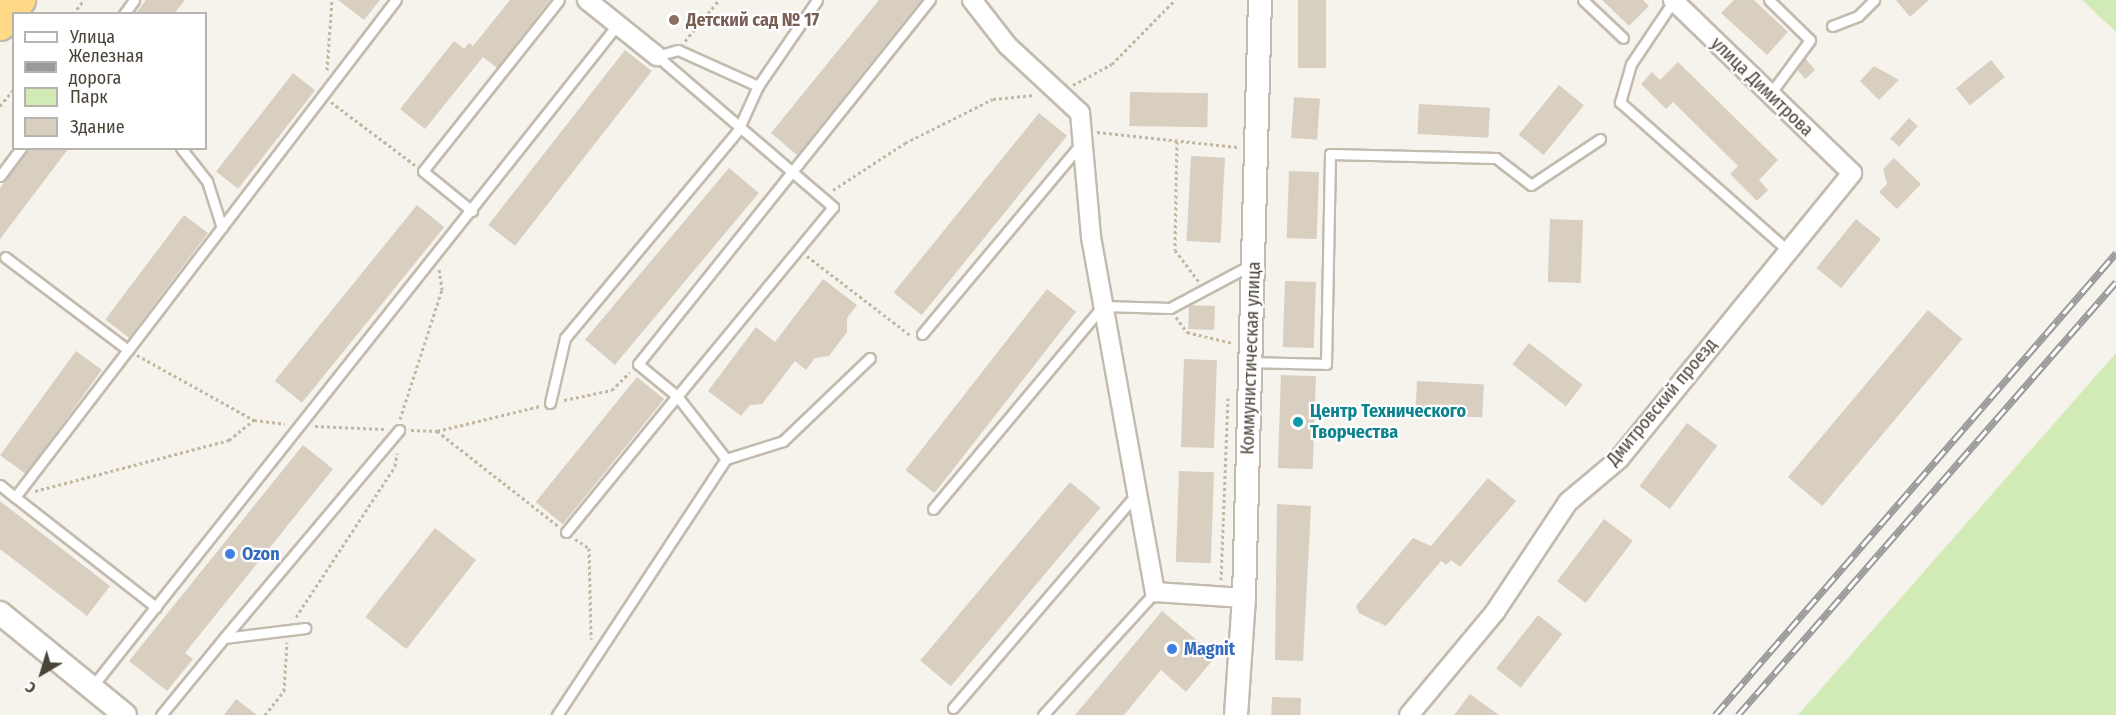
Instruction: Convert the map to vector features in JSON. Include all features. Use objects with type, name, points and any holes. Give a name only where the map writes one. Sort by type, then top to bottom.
[{"type":"highway","points":[[0,25],[12,14]]},
{"type":"street","points":[[587,0],[657,56]]},
{"type":"street","points":[[972,0],[1008,46],[1080,113],[1084,135],[1091,237],[1155,592],[1244,598]]},
{"type":"street","name":"Коммунистическая улица","points":[[1236,715],[1244,598],[1260,0]]},
{"type":"street","name":"улица Димитрова","points":[[1673,0],[1851,173]]},
{"type":"street","name":"Дмитровский проезд","points":[[1409,715],[1495,612],[1568,502],[1619,459],[1786,250],[1851,173]]},
{"type":"street","points":[[0,613],[125,715]]},
{"type":"lane","points":[[15,496],[324,97],[396,0]]},
{"type":"lane","points":[[472,211],[423,171],[559,0]]},
{"type":"lane","points":[[550,403],[565,338],[738,130],[758,86],[817,0]]},
{"type":"lane","points":[[726,459],[677,396],[638,364],[792,175],[930,0]]},
{"type":"lane","points":[[1582,0],[1623,38]]},
{"type":"lane","points":[[1673,0],[1631,64],[1620,102],[1786,250]]},
{"type":"lane","points":[[1769,0],[1810,40],[1770,94]]},
{"type":"lane","points":[[1832,26],[1858,16],[1874,0]]},
{"type":"lane","points":[[91,687],[617,26]]},
{"type":"lane","points":[[657,56],[678,50],[758,86]]},
{"type":"lane","points":[[566,532],[833,207],[738,130],[657,56]]},
{"type":"lane","points":[[922,334],[1084,135]]},
{"type":"lane","points":[[1251,355],[1326,364],[1330,154],[1496,158],[1532,185],[1600,139]]},
{"type":"lane","points":[[0,176],[20,150]]},
{"type":"lane","points":[[183,150],[207,181],[222,228]]},
{"type":"lane","points":[[2,258],[128,350]]},
{"type":"lane","points":[[933,509],[1103,306],[1170,308],[1253,264]]},
{"type":"lane","points":[[557,715],[726,459],[783,441],[870,358]]},
{"type":"lane","points":[[161,715],[399,430]]},
{"type":"lane","points":[[0,485],[156,607]]},
{"type":"lane","points":[[953,708],[1137,492]]},
{"type":"lane","points":[[1043,715],[1155,592]]},
{"type":"lane","points":[[224,638],[305,628]]},
{"type":"path","points":[[75,12],[84,0]]},
{"type":"path","points":[[332,0],[324,97],[423,171]]},
{"type":"path","points":[[678,50],[719,0]]},
{"type":"path","points":[[821,197],[905,143],[993,99],[1059,93],[1112,64],[1176,0]]},
{"type":"path","points":[[0,106],[12,91]]},
{"type":"path","points":[[1084,135],[1256,149]]},
{"type":"path","points":[[1177,141],[1175,250],[1205,290]]},
{"type":"path","points":[[799,249],[905,335],[922,334]]},
{"type":"path","points":[[1170,308],[1187,333],[1251,355]]},
{"type":"path","points":[[128,350],[254,420],[300,426],[437,431],[589,548],[592,659]]},
{"type":"path","points":[[15,496],[229,440],[254,420]]},
{"type":"green space","points":[[2082,0],[2116,0],[2116,32]]},
{"type":"green space","points":[[2116,353],[2116,715],[1798,715]]},
{"type":"building","points":[[146,0],[185,0],[176,12],[137,12]]},
{"type":"building","points":[[338,0],[380,0],[364,20]]},
{"type":"building","points":[[510,0],[550,0],[497,68],[483,57],[425,129],[400,109],[454,41],[464,49],[469,43],[473,46]]},
{"type":"building","points":[[879,0],[921,0],[797,155],[771,133]]},
{"type":"building","points":[[1298,0],[1326,0],[1326,68],[1298,68]]},
{"type":"building","points":[[1602,0],[1643,0],[1649,6],[1629,26]]},
{"type":"building","points":[[1734,0],[1754,0],[1788,32],[1767,55],[1721,13]]},
{"type":"building","points":[[1896,0],[1929,0],[1910,17]]},
{"type":"building","points":[[625,50],[652,71],[515,246],[488,225]]},
{"type":"building","points":[[1805,58],[1815,70],[1805,79],[1797,69]]},
{"type":"building","points":[[1991,60],[2005,77],[1970,105],[1956,88]]},
{"type":"building","points":[[1678,62],[1778,160],[1759,180],[1768,190],[1757,201],[1730,174],[1738,166],[1673,102],[1666,109],[1641,84],[1652,72],[1660,80]]},
{"type":"building","points":[[1874,66],[1899,80],[1879,100],[1860,81]]},
{"type":"building","points":[[293,73],[315,90],[238,189],[216,172]]},
{"type":"building","points":[[1559,85],[1584,105],[1544,155],[1519,135]]},
{"type":"building","points":[[1130,92],[1208,93],[1207,127],[1129,126]]},
{"type":"building","points":[[1294,97],[1320,99],[1317,140],[1291,138]]},
{"type":"building","points":[[1419,104],[1490,108],[1488,138],[1417,134]]},
{"type":"building","points":[[1039,113],[1067,136],[922,315],[894,293]]},
{"type":"building","points":[[1909,118],[1918,126],[1899,147],[1890,139]]},
{"type":"building","points":[[28,150],[67,150],[0,239],[0,188]]},
{"type":"building","points":[[1191,156],[1225,158],[1221,243],[1187,241]]},
{"type":"building","points":[[1894,158],[1921,184],[1897,209],[1879,192],[1887,184],[1883,169]]},
{"type":"building","points":[[729,168],[759,193],[615,365],[585,340]]},
{"type":"building","points":[[1289,171],[1319,172],[1317,239],[1287,238]]},
{"type":"building","points":[[417,205],[444,227],[302,403],[275,381]]},
{"type":"building","points":[[184,215],[208,233],[129,338],[105,320]]},
{"type":"building","points":[[1550,219],[1583,220],[1581,283],[1548,282]]},
{"type":"building","points":[[1856,219],[1881,239],[1841,288],[1816,268]]},
{"type":"building","points":[[823,279],[857,305],[847,318],[847,332],[829,356],[815,358],[806,370],[795,361],[762,404],[750,405],[741,416],[708,391],[756,327],[775,342]]},
{"type":"building","points":[[1285,281],[1316,282],[1314,348],[1283,347]]},
{"type":"building","points":[[1047,289],[1076,312],[935,493],[905,470]]},
{"type":"building","points":[[1189,305],[1215,306],[1214,330],[1188,329]]},
{"type":"building","points":[[1928,310],[1962,339],[1822,506],[1788,477]]},
{"type":"building","points":[[1529,343],[1583,385],[1566,406],[1512,364]]},
{"type":"building","points":[[76,351],[102,370],[26,474],[0,455]]},
{"type":"building","points":[[1184,359],[1217,360],[1214,448],[1181,447]]},
{"type":"building","name":"Центр Технического Творчества","points":[[1281,375],[1316,376],[1313,469],[1278,468]]},
{"type":"building","points":[[637,377],[664,399],[563,524],[536,502]]},
{"type":"building","points":[[1417,381],[1484,385],[1482,417],[1415,414]]},
{"type":"building","points":[[1687,423],[1717,446],[1670,509],[1639,486]]},
{"type":"building","points":[[303,445],[333,469],[185,653],[193,659],[167,691],[129,661]]},
{"type":"building","points":[[1179,471],[1214,472],[1211,563],[1176,562]]},
{"type":"building","points":[[1488,478],[1516,501],[1460,567],[1451,560],[1446,565],[1441,561],[1386,626],[1359,613],[1356,606],[1413,538],[1431,546]]},
{"type":"building","points":[[1070,482],[1101,508],[951,686],[920,660]]},
{"type":"building","points":[[0,501],[110,586],[87,616],[0,549]]},
{"type":"building","points":[[1277,504],[1311,506],[1303,661],[1275,660]]},
{"type":"building","points":[[1604,519],[1633,541],[1586,603],[1557,581]]},
{"type":"building","points":[[435,528],[476,560],[406,649],[365,617]]},
{"type":"building","points":[[1162,611],[1216,656],[1186,692],[1161,670],[1124,715],[1075,715]]},
{"type":"building","points":[[1538,615],[1562,634],[1521,688],[1496,669]]},
{"type":"building","points":[[1470,694],[1499,715],[1454,715]]},
{"type":"building","points":[[1272,697],[1301,698],[1300,715],[1271,715]]},
{"type":"building","points":[[236,699],[257,715],[224,715]]},
{"type":"railway","points":[[1715,715],[2116,253]]},
{"type":"railway","points":[[1738,715],[2116,282]]},
{"type":"place","name":"Детский сад № 17","points":[[674,20]]},
{"type":"place","name":"Центр Технического Творчества","points":[[1298,422]]},
{"type":"place","name":"Ozon","points":[[230,554]]},
{"type":"place","name":"Magnit","points":[[1172,649]]}]
